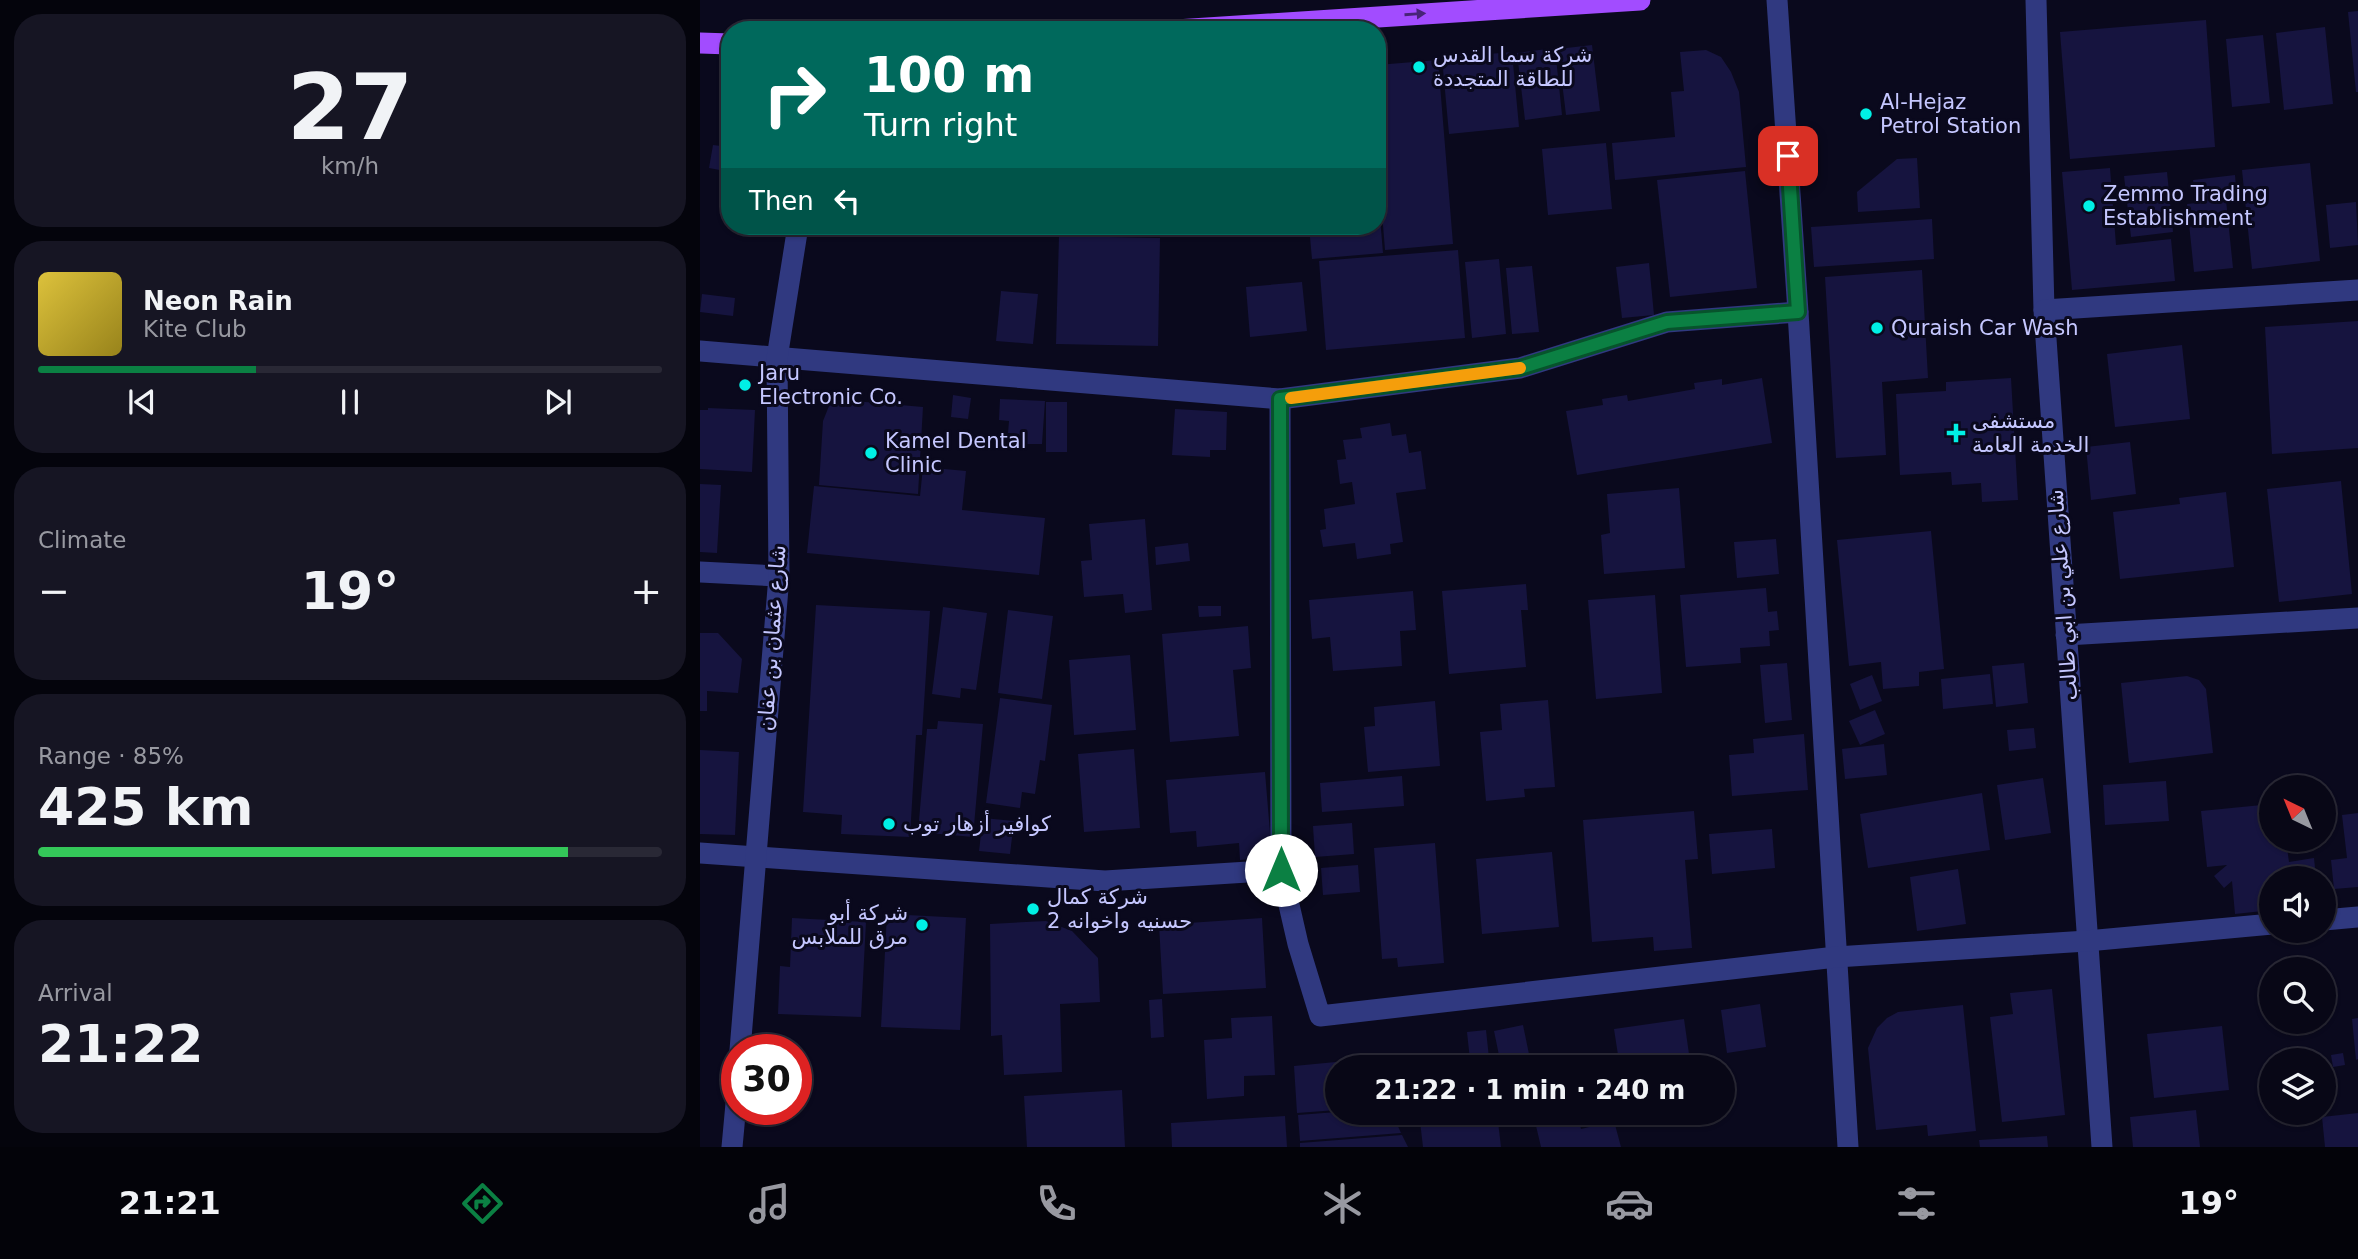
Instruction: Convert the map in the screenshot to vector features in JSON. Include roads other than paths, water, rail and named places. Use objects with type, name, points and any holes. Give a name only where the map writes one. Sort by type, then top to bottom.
[{"type":"main road","points":[[1315,21],[1640,0]]},
{"type":"main road","points":[[700,43],[721,44]]},
{"type":"street","points":[[1777,0],[1848,1147]]},
{"type":"street","name":"شارع علي بن ابي طالب","points":[[2036,0],[2044,310],[2102,1147]]},
{"type":"street","name":"شارع عثمان بن عفان","points":[[741,1034],[779,576],[777,358],[797,235]]},
{"type":"street","points":[[2044,310],[2358,290]]},
{"type":"street","points":[[700,351],[1280,399],[1520,368],[1667,322],[1798,312]]},
{"type":"street","points":[[1280,399],[1281,870],[1298,944],[1320,1016],[1836,957],[2087,941],[2259,926]]},
{"type":"street","points":[[700,572],[779,576]]},
{"type":"street","points":[[2066,635],[2358,618]]},
{"type":"street","points":[[700,853],[1105,881],[1281,870]]},
{"type":"street","points":[[2336,919],[2358,917]]},
{"type":"street","points":[[732,1147],[734,1125]]},
{"type":"place","name":"شركة سما القدس للطاقة المتجددة","points":[[1419,67]]},
{"type":"place","name":"Al-Hejaz Petrol Station","points":[[1866,114]]},
{"type":"place","name":"Zemmo Trading Establishment","points":[[2089,206]]},
{"type":"place","name":"Quraish Car Wash","points":[[1877,328]]},
{"type":"place","name":"Jaru Electronic Co.","points":[[745,385]]},
{"type":"place","name":"مستشفى الخدمة العامة","points":[[1956,433]]},
{"type":"place","name":"Kamel Dental Clinic","points":[[871,453]]},
{"type":"place","name":"كوافير أزهار توب","points":[[889,824]]},
{"type":"place","name":"شركة كمال حسنيه واخوانه 2","points":[[1033,909]]},
{"type":"place","name":"شركة أبو مرق للملابس","points":[[922,925]]}]
